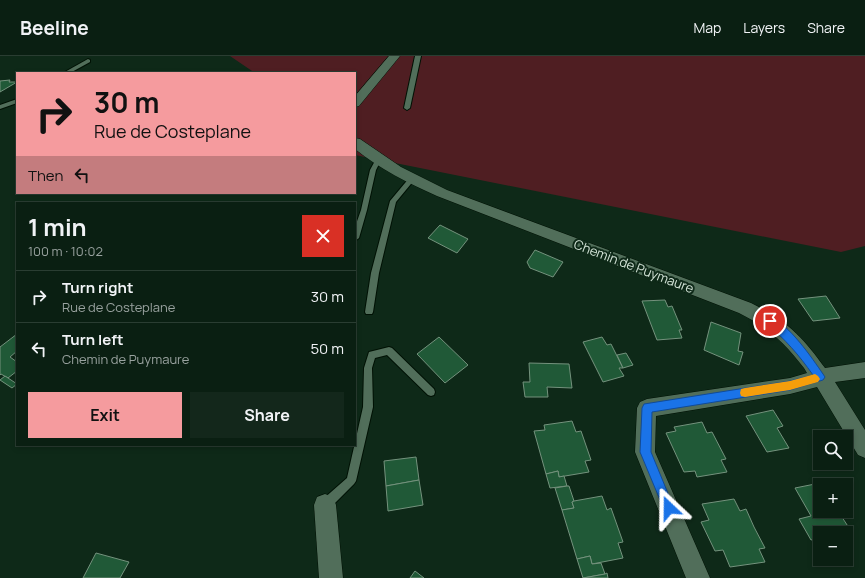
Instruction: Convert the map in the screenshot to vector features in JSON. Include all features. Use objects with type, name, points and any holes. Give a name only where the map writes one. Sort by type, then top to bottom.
[{"type":"street","points":[[356,102],[396,56]]},
{"type":"street","name":"Chemin de Puymaure","points":[[356,143],[378,160],[412,179],[442,193],[746,308],[770,321],[785,333],[803,352],[865,448]]},
{"type":"street","points":[[698,578],[645,452],[647,408],[790,386],[832,374],[865,370]]},
{"type":"street","points":[[325,505],[330,578]]},
{"type":"lane","points":[[407,108],[418,56]]},
{"type":"lane","points":[[68,72],[88,61]]},
{"type":"lane","points":[[0,107],[16,102]]},
{"type":"lane","points":[[356,235],[364,210],[373,170],[378,160]]},
{"type":"lane","points":[[369,312],[375,274],[393,201],[412,179]]},
{"type":"lane","points":[[325,505],[351,481],[368,407],[368,368],[372,355],[389,351],[431,392]]},
{"type":"shaded area","points":[[230,56],[865,56],[865,246],[841,252],[356,155],[356,72],[254,72]]},
{"type":"building","points":[[10,80],[9,82],[16,83],[0,92],[0,81]]},
{"type":"building","points":[[440,225],[468,239],[457,253],[428,238]]},
{"type":"building","points":[[535,250],[563,262],[553,277],[530,268],[527,262]]},
{"type":"building","points":[[826,296],[840,318],[813,321],[798,299]]},
{"type":"building","points":[[665,300],[668,307],[672,306],[682,330],[679,330],[682,338],[657,340],[642,301]]},
{"type":"building","points":[[711,322],[741,333],[738,351],[743,352],[739,365],[704,350]]},
{"type":"building","points":[[16,335],[16,352],[10,357],[16,361],[16,372],[8,378],[1,374],[0,375],[0,347]]},
{"type":"building","points":[[439,337],[468,365],[445,383],[417,354]]},
{"type":"building","points":[[602,337],[607,345],[611,344],[623,368],[619,368],[624,376],[603,382],[583,342]]},
{"type":"building","points":[[626,353],[633,365],[623,368],[617,355]]},
{"type":"building","points":[[529,363],[569,364],[572,388],[547,387],[548,397],[525,397],[523,382],[530,382]]},
{"type":"building","points":[[5,376],[16,385],[12,388],[0,380]]},
{"type":"building","points":[[773,410],[783,426],[777,428],[789,448],[767,452],[746,416]]},
{"type":"building","points":[[572,421],[576,432],[581,431],[591,460],[585,461],[589,472],[559,477],[558,471],[546,474],[534,431],[545,430],[544,425]]},
{"type":"building","points":[[702,422],[707,433],[712,432],[726,459],[721,460],[727,472],[697,477],[695,471],[684,472],[666,433],[676,431],[674,427]]},
{"type":"building","points":[[416,457],[419,480],[386,486],[384,461]]},
{"type":"building","points":[[558,471],[559,477],[564,476],[567,486],[550,488],[546,474]]},
{"type":"building","points":[[419,480],[423,505],[388,511],[386,486]]},
{"type":"building","points":[[813,484],[813,518],[843,518],[848,526],[813,526],[813,540],[811,540],[799,519],[811,516],[795,488]]},
{"type":"building","points":[[569,486],[574,501],[572,502],[574,508],[562,510],[555,488]]},
{"type":"building","points":[[602,496],[607,510],[611,508],[623,542],[618,543],[623,558],[592,564],[590,556],[577,559],[562,510],[574,508],[572,502],[574,501]]},
{"type":"building","points":[[734,499],[740,511],[746,509],[765,548],[759,549],[765,562],[730,567],[723,550],[715,551],[701,522],[709,520],[702,504]]},
{"type":"building","points":[[96,553],[129,562],[120,578],[83,578]]},
{"type":"building","points":[[590,556],[592,564],[601,563],[605,574],[583,578],[577,559]]},
{"type":"building","points":[[415,571],[424,578],[410,578]]},
{"type":"building","points":[[607,573],[608,578],[583,578],[605,574]]},
{"type":"slow traffic","points":[[745,393],[790,386],[815,379]]},
{"type":"route","points":[[669,508],[645,452],[647,408],[790,386],[820,377],[803,352],[785,333],[770,321]]}]
